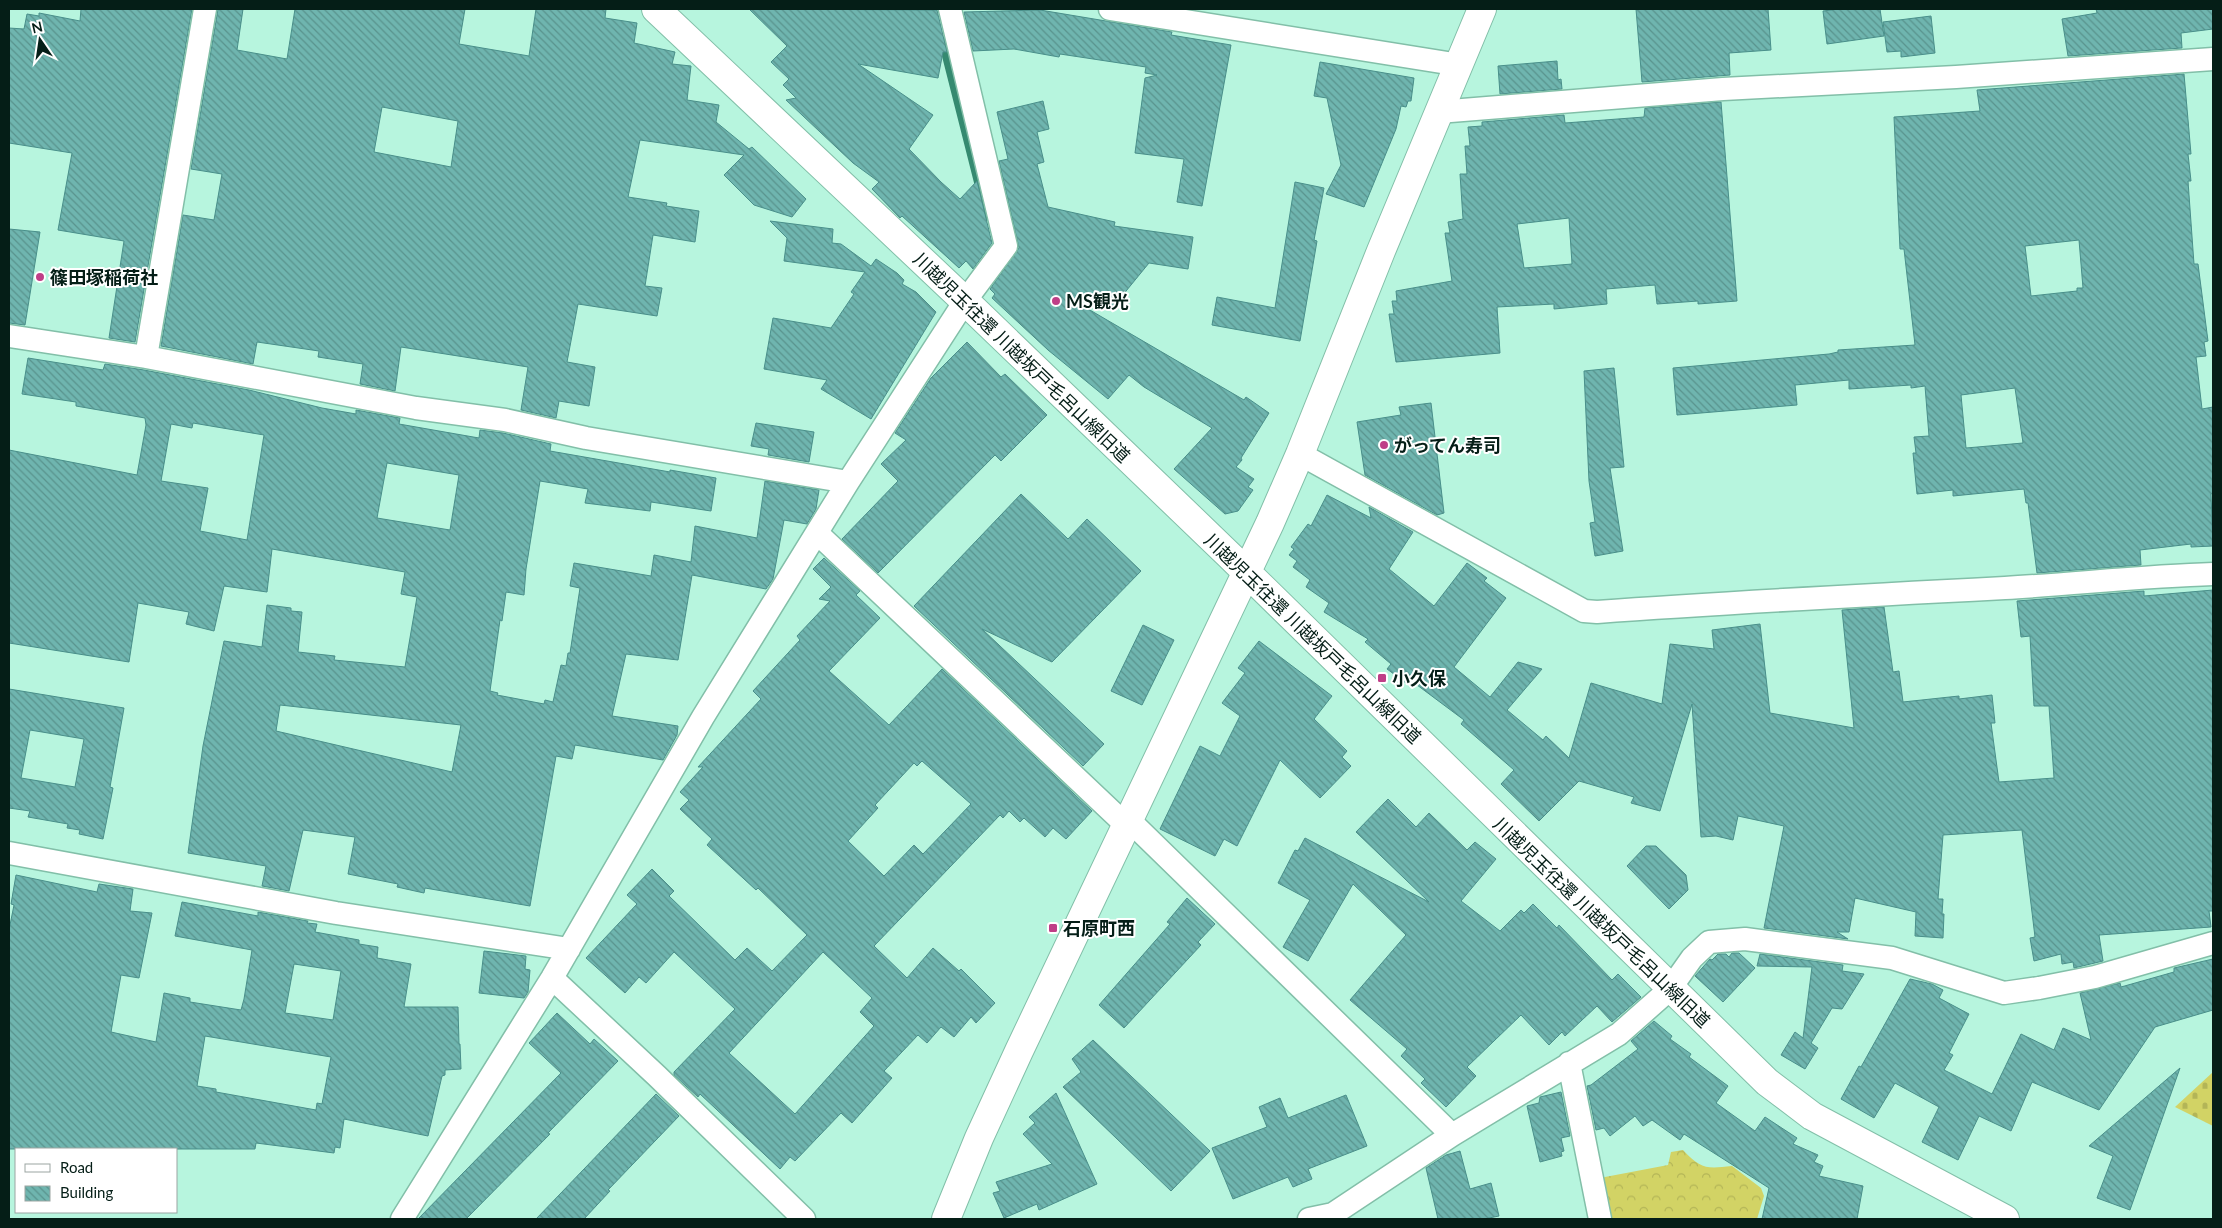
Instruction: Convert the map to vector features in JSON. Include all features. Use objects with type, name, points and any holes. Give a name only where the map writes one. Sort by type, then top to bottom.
[{"type":"street","points":[[146,358],[205,9]]},
{"type":"street","name":"川越児玉往還 川越坂戸毛呂山線旧道","points":[[656,9],[965,301],[1767,1082],[1812,1116],[2005,1219]]},
{"type":"street","points":[[402,1219],[552,978],[703,717],[848,482],[965,301],[1006,246],[950,9]]},
{"type":"street","points":[[1110,9],[1460,65]]},
{"type":"street","points":[[946,1219],[979,1138],[1247,574],[1300,454],[1438,112],[1460,65],[1482,9]]},
{"type":"street","points":[[1438,112],[1697,91],[1956,77],[2213,60]]},
{"type":"street","points":[[9,336],[146,358],[416,408],[505,420],[586,438],[848,482]]},
{"type":"street","points":[[1300,454],[1584,611],[1597,612],[1736,602],[2013,587],[2155,576],[2213,574]]},
{"type":"street","points":[[817,533],[1128,823],[1452,1135]]},
{"type":"street","points":[[9,853],[336,913],[569,949]]},
{"type":"street","points":[[1309,1219],[1333,1217],[1452,1135],[1619,1034],[1670,989],[1692,958],[1709,942],[1745,939],[1892,958],[2004,992],[2039,988],[2096,977],[2213,943]]},
{"type":"street","points":[[552,978],[657,1076],[804,1219]]},
{"type":"street","points":[[1569,1063],[1600,1219]]},
{"type":"green space","points":[[2213,1072],[2213,1126],[2175,1107]]},
{"type":"green space","points":[[1683,1150],[1704,1166],[1732,1166],[1761,1188],[1764,1196],[1757,1219],[1605,1219],[1595,1182],[1605,1177],[1668,1165],[1671,1152]]},
{"type":"building","points":[[81,9],[192,9],[135,342],[109,338],[124,241],[58,230],[72,153],[9,143],[9,28],[24,29],[27,14],[39,16],[39,13],[80,21]]},
{"type":"building","points":[[218,9],[243,9],[237,50],[287,59],[295,9],[465,9],[459,44],[529,56],[536,9],[606,9],[605,18],[637,23],[634,43],[675,52],[672,64],[691,66],[687,100],[719,105],[716,122],[749,149],[752,147],[806,199],[792,217],[754,205],[724,175],[744,155],[640,140],[628,197],[667,203],[666,206],[699,211],[695,242],[653,235],[645,286],[662,288],[657,316],[578,304],[567,362],[595,367],[589,406],[559,401],[556,418],[521,410],[528,367],[401,347],[395,391],[360,384],[363,364],[318,357],[319,351],[257,342],[253,364],[161,346],[183,215],[214,220],[222,174],[191,169]],"holes":[[[382,107],[458,121],[451,167],[374,152]]]},
{"type":"building","points":[[749,9],[937,10],[947,52],[943,52],[938,78],[858,64],[933,115],[909,149],[941,182],[960,199],[977,181],[992,243],[973,269],[966,261],[959,268],[902,216],[900,218],[872,189],[879,182],[853,163],[786,100],[796,98],[783,85],[789,79],[771,62],[787,46]]},
{"type":"building","points":[[1636,9],[1768,9],[1771,50],[1729,53],[1730,75],[1642,82]]},
{"type":"building","points":[[1880,9],[1884,36],[1827,44],[1823,11]]},
{"type":"building","points":[[2096,9],[2213,9],[2213,29],[2181,33],[2182,48],[2068,56],[2062,19],[2097,13]]},
{"type":"building","points":[[1040,10],[1172,32],[1171,35],[1231,45],[1202,206],[1177,202],[1184,159],[1135,153],[1145,78],[1157,75],[1145,73],[1146,67],[1060,54],[1059,57],[1014,49],[973,51],[964,12]]},
{"type":"building","points":[[1931,16],[1935,53],[1901,57],[1901,51],[1887,52],[1883,22]]},
{"type":"building","points":[[1557,61],[1558,80],[1561,79],[1562,89],[1500,94],[1498,66]]},
{"type":"building","points":[[1320,62],[1414,78],[1411,101],[1408,101],[1406,107],[1401,106],[1396,129],[1364,207],[1326,194],[1341,165],[1327,98],[1314,96]]},
{"type":"building","points":[[2184,74],[2191,154],[2188,154],[2191,181],[2188,181],[2194,264],[2198,264],[2208,341],[2204,342],[2206,356],[2196,357],[2202,409],[2213,407],[2213,493],[2211,494],[2213,546],[2191,547],[2191,544],[2140,550],[2141,565],[2037,573],[2028,503],[2026,503],[2024,489],[1953,496],[1953,490],[1917,494],[1913,453],[1916,453],[1914,437],[1929,436],[1925,386],[1911,388],[1911,385],[1849,389],[1849,380],[1795,385],[1797,405],[1677,415],[1673,368],[1829,354],[1838,352],[1838,350],[1915,345],[1904,249],[1900,249],[1894,117],[1980,111],[1977,90]],"holes":[[[2079,240],[2083,288],[2077,288],[2077,291],[2031,296],[2025,246]],[[2015,388],[2023,443],[1966,448],[1961,395]]]},
{"type":"building","points":[[1043,101],[1049,129],[1037,132],[1044,162],[1037,164],[1048,207],[1115,222],[1114,226],[1193,237],[1188,269],[1149,263],[1113,307],[1071,299],[1244,400],[1246,397],[1269,413],[1236,467],[1254,479],[1248,487],[1253,490],[1238,511],[1225,514],[1174,469],[1212,428],[1144,387],[1129,375],[1108,399],[1048,350],[992,298],[995,294],[990,289],[1019,248],[999,161],[1008,159],[997,112]]},
{"type":"building","points":[[1721,102],[1737,301],[1698,304],[1698,301],[1657,304],[1655,285],[1606,289],[1607,304],[1554,309],[1554,304],[1497,307],[1500,353],[1396,362],[1389,314],[1394,314],[1392,301],[1397,301],[1396,291],[1452,281],[1445,233],[1450,233],[1448,222],[1463,219],[1460,174],[1467,174],[1465,146],[1470,146],[1468,127],[1482,126],[1482,122],[1564,115],[1565,123],[1644,117],[1645,108]],"holes":[[[1569,218],[1572,264],[1524,268],[1517,224]]]},
{"type":"building","points":[[1295,182],[1324,188],[1314,240],[1317,241],[1300,341],[1212,325],[1217,297],[1275,308]]},
{"type":"building","points":[[770,221],[833,229],[832,243],[841,244],[871,266],[876,259],[897,273],[904,280],[902,284],[916,292],[936,312],[871,419],[821,389],[827,380],[764,369],[773,318],[831,328],[854,294],[851,292],[865,272],[784,261],[787,238]]},
{"type":"building","points":[[9,229],[40,232],[25,325],[9,323]]},
{"type":"building","points":[[967,342],[1001,377],[1005,374],[1047,415],[1001,461],[995,455],[878,573],[842,539],[898,481],[881,464],[906,440],[895,433],[931,378]]},
{"type":"building","points":[[28,358],[103,370],[105,364],[249,390],[322,408],[356,414],[356,410],[400,418],[399,424],[479,438],[480,430],[503,433],[551,444],[550,451],[716,478],[711,511],[651,502],[650,511],[585,503],[588,489],[540,481],[526,569],[524,595],[506,592],[490,691],[498,693],[497,695],[544,704],[545,700],[553,702],[561,665],[566,666],[568,653],[570,653],[580,588],[570,586],[574,563],[651,576],[654,555],[691,562],[695,526],[757,538],[765,481],[819,490],[816,509],[807,524],[784,520],[773,579],[766,589],[692,575],[678,660],[626,654],[612,716],[678,726],[677,735],[663,760],[575,745],[572,759],[556,756],[530,906],[425,888],[424,893],[397,887],[398,884],[348,874],[355,837],[303,830],[289,891],[262,886],[266,866],[188,853],[203,746],[224,641],[262,647],[267,605],[291,608],[291,611],[302,612],[298,652],[335,656],[334,660],[405,667],[417,597],[401,594],[405,572],[272,549],[267,592],[224,586],[214,631],[186,624],[189,612],[138,603],[129,662],[9,643],[9,450],[137,475],[146,425],[145,418],[76,406],[76,402],[22,394]],"holes":[[[193,423],[264,435],[247,540],[200,531],[208,488],[161,481],[171,424],[192,428]],[[387,463],[459,475],[450,530],[377,518]],[[280,705],[461,725],[452,772],[276,731]]]},
{"type":"building","points":[[1614,368],[1624,467],[1610,468],[1623,551],[1595,556],[1590,523],[1595,522],[1589,481],[1584,371]]},
{"type":"building","points":[[1431,403],[1444,513],[1437,515],[1365,475],[1357,422],[1401,415],[1399,407]]},
{"type":"building","points":[[756,423],[814,432],[809,462],[768,455],[769,449],[751,446]]},
{"type":"building","points":[[1021,494],[1068,539],[1087,519],[1141,571],[1052,662],[982,629],[1104,744],[1083,766],[914,606]]},
{"type":"building","points":[[1327,495],[1371,518],[1369,507],[1413,532],[1389,569],[1434,606],[1467,563],[1487,578],[1484,581],[1506,598],[1454,667],[1490,697],[1518,662],[1542,669],[1507,710],[1543,740],[1546,736],[1569,758],[1591,683],[1662,704],[1670,644],[1714,649],[1712,630],[1760,624],[1770,713],[1854,728],[1842,610],[1884,607],[1893,672],[1899,671],[1903,702],[1959,696],[1959,699],[1992,695],[1995,723],[1991,723],[1999,782],[2054,778],[2049,706],[2034,706],[2030,636],[2021,637],[2017,601],[2144,591],[2144,596],[2213,590],[2213,911],[2209,911],[2211,927],[2099,935],[2103,961],[2074,968],[2073,962],[2062,964],[2061,954],[2034,961],[2030,938],[2035,937],[2022,830],[1943,835],[1938,899],[1943,899],[1943,938],[1915,936],[1916,912],[1855,898],[1849,932],[1837,932],[1848,939],[1764,928],[1784,826],[1738,816],[1733,840],[1716,836],[1701,837],[1692,704],[1660,811],[1631,803],[1634,797],[1579,781],[1539,821],[1501,784],[1514,770],[1461,724],[1464,720],[1409,679],[1406,683],[1387,669],[1391,664],[1365,642],[1368,639],[1324,612],[1329,603],[1306,587],[1310,580],[1293,567],[1297,561],[1289,555],[1294,549],[1291,547],[1308,524],[1311,526]]},
{"type":"building","points":[[824,558],[860,591],[856,595],[880,618],[829,671],[889,725],[942,669],[1092,811],[1066,839],[1053,828],[1045,837],[1024,818],[1020,822],[1009,811],[1003,818],[1000,815],[874,946],[907,978],[933,948],[959,971],[961,969],[995,1003],[976,1023],[971,1017],[954,1037],[941,1027],[927,1043],[918,1035],[884,1071],[892,1078],[852,1123],[841,1113],[795,1161],[790,1157],[780,1169],[700,1094],[698,1097],[674,1075],[674,1072],[735,1009],[674,952],[646,983],[639,977],[625,993],[586,958],[637,904],[627,895],[652,869],[674,891],[669,896],[735,960],[747,948],[772,971],[807,935],[758,888],[756,890],[707,845],[712,839],[680,809],[689,800],[680,792],[703,767],[698,767],[761,699],[753,691],[800,640],[797,636],[830,601],[819,599],[831,587],[813,569]],"holes":[[[922,761],[971,804],[923,854],[914,845],[884,876],[848,841],[878,808],[875,805],[914,763],[917,766]],[[823,952],[872,998],[860,1012],[874,1026],[795,1114],[729,1053]]]},
{"type":"building","points":[[1143,625],[1174,640],[1142,705],[1111,691]]},
{"type":"building","points":[[1259,641],[1332,696],[1314,719],[1347,751],[1342,757],[1351,766],[1320,798],[1280,760],[1237,846],[1224,839],[1215,856],[1160,829],[1200,746],[1220,756],[1240,716],[1222,703],[1245,673],[1238,668]]},
{"type":"building","points":[[9,689],[124,708],[110,787],[113,788],[103,839],[79,834],[80,830],[67,828],[68,824],[28,817],[30,811],[9,808]],"holes":[[[30,730],[84,739],[75,787],[21,778]]]},
{"type":"building","points":[[1388,799],[1416,827],[1429,813],[1467,850],[1475,842],[1496,859],[1461,901],[1500,931],[1521,910],[1524,913],[1533,904],[1557,928],[1559,925],[1612,980],[1618,974],[1641,997],[1612,1022],[1597,1006],[1565,1036],[1562,1032],[1549,1045],[1521,1015],[1467,1067],[1476,1076],[1446,1107],[1421,1083],[1425,1079],[1401,1056],[1407,1049],[1350,1000],[1406,935],[1353,884],[1308,961],[1283,947],[1310,900],[1278,883],[1295,850],[1298,851],[1305,838],[1429,902],[1356,832]]},
{"type":"building","points":[[1646,846],[1656,846],[1686,875],[1688,890],[1669,909],[1627,866]]},
{"type":"building","points":[[16,875],[97,892],[99,884],[133,889],[130,911],[152,913],[139,978],[121,975],[111,1032],[156,1042],[164,993],[190,998],[190,1002],[241,1010],[244,999],[252,950],[175,936],[182,902],[258,916],[258,912],[317,924],[315,932],[359,940],[359,944],[378,947],[377,958],[411,964],[404,1007],[458,1007],[461,1069],[445,1070],[445,1075],[442,1076],[428,1136],[344,1119],[340,1148],[335,1147],[334,1153],[256,1143],[255,1149],[9,1149],[9,930],[14,905],[11,904]],"holes":[[[294,964],[341,971],[333,1020],[285,1013]],[[205,1036],[331,1057],[322,1104],[317,1103],[316,1110],[216,1092],[216,1089],[197,1086]]]},
{"type":"building","points":[[1187,898],[1215,924],[1198,942],[1201,945],[1124,1028],[1099,1005],[1170,924],[1167,922]]},
{"type":"building","points":[[484,951],[526,956],[525,969],[530,970],[528,992],[524,998],[479,993]]},
{"type":"building","points":[[1732,953],[1739,953],[1755,968],[1723,1002],[1695,976],[1710,959],[1712,960],[1718,954],[1726,954],[1729,957]]},
{"type":"building","points":[[1760,954],[1843,965],[1842,971],[1864,974],[1842,1009],[1832,1008],[1811,1043],[1818,1048],[1805,1069],[1781,1055],[1795,1032],[1803,1038],[1812,967],[1757,966]]},
{"type":"building","points":[[2213,959],[2213,1010],[2155,1027],[2099,1110],[2032,1082],[2011,1131],[1979,1116],[1958,1160],[1922,1142],[1939,1107],[1895,1083],[1874,1118],[1841,1099],[1910,979],[1932,984],[1943,990],[1939,998],[1969,1014],[1949,1053],[1953,1055],[1944,1070],[1992,1094],[2021,1034],[2054,1050],[2063,1028],[2091,1040],[2080,993],[2120,983],[2121,987],[2174,972],[2174,968]]},
{"type":"building","points":[[557,1013],[590,1044],[594,1039],[618,1061],[548,1133],[550,1134],[466,1219],[418,1219],[561,1073],[529,1043]]},
{"type":"building","points":[[1654,1021],[1672,1036],[1670,1039],[1691,1054],[1689,1057],[1728,1086],[1716,1103],[1755,1131],[1765,1117],[1797,1138],[1793,1144],[1818,1155],[1814,1162],[1823,1166],[1819,1176],[1863,1186],[1857,1219],[1762,1219],[1769,1188],[1684,1134],[1680,1140],[1652,1120],[1643,1126],[1635,1116],[1610,1136],[1604,1128],[1596,1130],[1587,1086],[1591,1085],[1638,1049],[1631,1041]]},
{"type":"building","points":[[1093,1040],[1210,1151],[1171,1191],[1063,1087],[1081,1072],[1072,1059]]},
{"type":"building","points":[[2180,1068],[2130,1210],[2097,1198],[2113,1156],[2089,1146]]},
{"type":"building","points":[[1561,1092],[1570,1136],[1561,1138],[1564,1151],[1561,1152],[1562,1156],[1540,1162],[1527,1106],[1539,1103],[1540,1097]]},
{"type":"building","points":[[1056,1093],[1097,1184],[1039,1210],[1037,1204],[1004,1218],[993,1193],[1000,1191],[996,1182],[1052,1164],[1023,1134],[1035,1123],[1029,1117]]},
{"type":"building","points":[[656,1094],[679,1116],[608,1190],[610,1191],[584,1219],[536,1219]]},
{"type":"building","points":[[1346,1095],[1367,1146],[1308,1169],[1312,1179],[1293,1187],[1288,1177],[1233,1199],[1212,1148],[1267,1127],[1259,1107],[1280,1098],[1288,1118]]},
{"type":"building","points":[[1460,1151],[1470,1189],[1491,1183],[1499,1216],[1484,1219],[1438,1219],[1426,1168],[1446,1155]]},
{"type":"waterway","points":[[943,42],[987,216]]},
{"type":"place","name":"篠田塚稲荷社","points":[[40,277]]},
{"type":"place","name":"MS観光","points":[[1056,301]]},
{"type":"place","name":"がってん寿司","points":[[1384,445]]},
{"type":"place","name":"小久保","points":[[1382,678]]},
{"type":"place","name":"石原町西","points":[[1053,928]]}]
